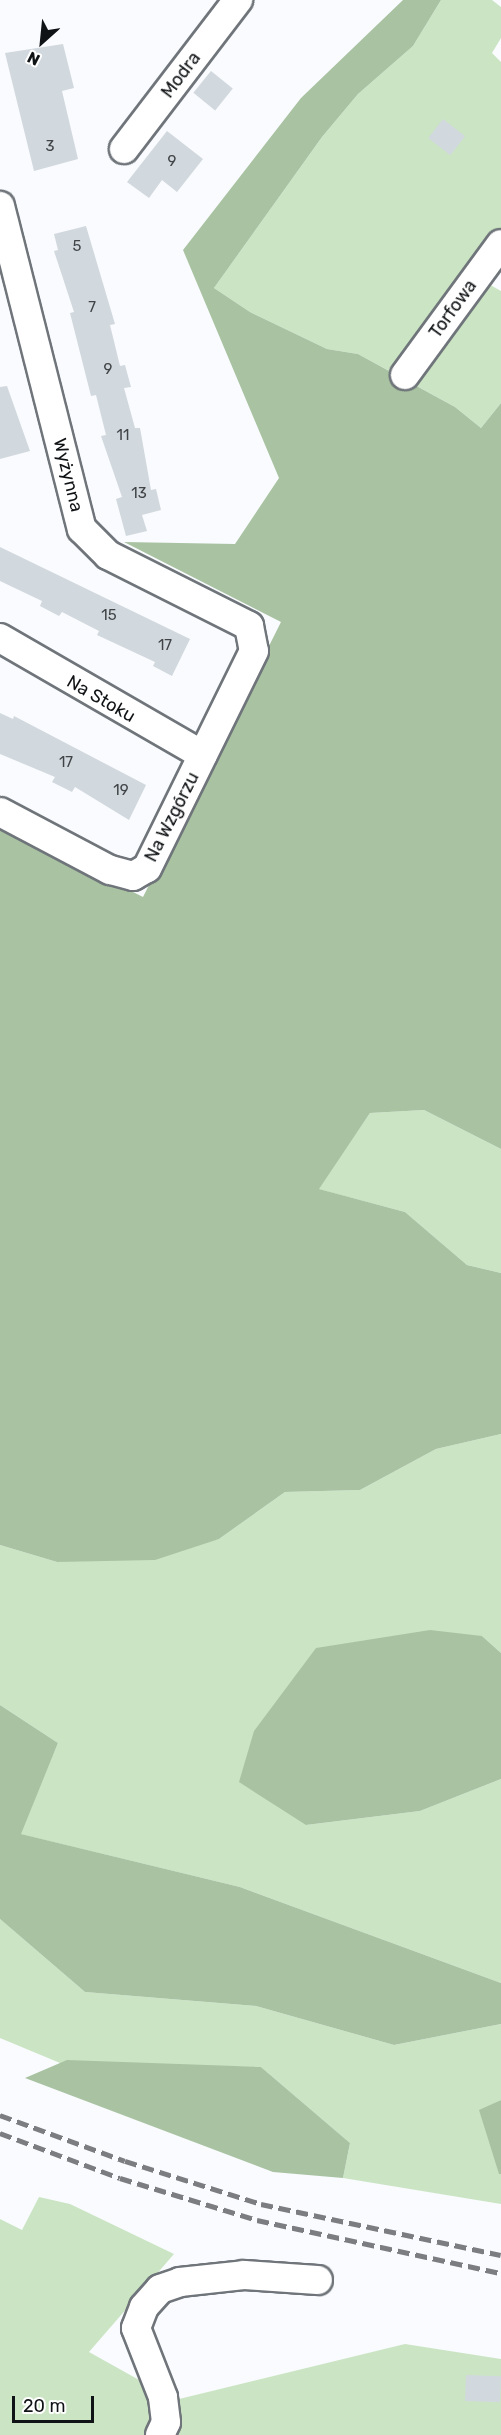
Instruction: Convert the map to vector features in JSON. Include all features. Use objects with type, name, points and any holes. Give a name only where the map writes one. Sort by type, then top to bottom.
[{"type":"street","name":"Modra","points":[[124,149],[238,0]]},
{"type":"street","name":"Wyżynna","points":[[0,206],[82,529],[108,555],[249,626],[254,651]]},
{"type":"street","name":"Torfowa","points":[[405,375],[501,244]]},
{"type":"street","name":"Na Stoku","points":[[0,638],[203,755]]},
{"type":"street","name":"Na Wzgórzu","points":[[0,812],[110,870],[133,876],[147,868],[254,651]]},
{"type":"street","points":[[160,2435],[166,2422],[163,2397],[136,2328],[144,2307],[160,2289],[180,2282],[244,2275],[318,2280]]},
{"type":"green space","points":[[403,0],[441,0],[413,46],[358,94],[322,137],[214,288],[250,312],[327,349],[358,354],[455,407],[481,428],[501,403],[501,1149],[424,1110],[370,1113],[319,1189],[405,1212],[467,1265],[501,1273],[501,1434],[436,1449],[360,1490],[285,1492],[219,1539],[155,1560],[57,1562],[0,1545],[0,825],[143,897],[281,622],[124,542],[235,544],[279,478],[183,250],[301,98]]},
{"type":"green space","points":[[441,0],[492,0],[501,7],[501,38],[492,53],[501,62],[501,232],[393,373],[358,354],[327,349],[250,312],[214,288],[322,137],[358,94],[413,46]]},
{"type":"green space","points":[[485,282],[501,291],[501,403],[481,428],[455,407],[415,385]]},
{"type":"green space","points":[[424,1110],[501,1149],[501,1273],[467,1265],[405,1212],[318,1189],[370,1113]]},
{"type":"green space","points":[[501,1434],[501,1653],[482,1636],[306,1825],[420,1811],[501,1779],[501,1983],[240,1887],[20,1834],[58,1743],[0,1705],[0,1545],[57,1562],[219,1539],[285,1492],[360,1490],[436,1449]]},
{"type":"green space","points":[[430,1630],[482,1636],[501,1653],[501,1779],[420,1811],[306,1825],[239,1782],[254,1731],[316,1648]]},
{"type":"green space","points":[[0,1705],[58,1743],[21,1834],[240,1887],[501,1983],[501,2024],[394,2045],[256,2006],[85,1992],[0,1919]]},
{"type":"green space","points":[[0,1919],[85,1992],[256,2006],[394,2045],[501,2024],[501,2100],[480,2111],[501,2174],[501,2204],[343,2178],[350,2143],[261,2067],[60,2063],[0,2038]]},
{"type":"green space","points":[[67,2060],[261,2067],[350,2143],[343,2178],[273,2172],[25,2078]]},
{"type":"green space","points":[[501,2100],[501,2174],[499,2174],[479,2110]]},
{"type":"green space","points":[[39,2197],[70,2204],[174,2254],[89,2352],[175,2400],[405,2344],[501,2359],[501,2435],[0,2435],[0,2219],[22,2230]]},
{"type":"building","points":[[63,44],[74,88],[62,91],[78,159],[34,171],[5,53]]},
{"type":"building","points":[[211,71],[233,89],[215,110],[193,93]]},
{"type":"building","points":[[443,119],[465,136],[450,155],[428,138]]},
{"type":"building","points":[[167,131],[203,159],[177,192],[162,180],[149,198],[127,182]]},
{"type":"building","points":[[86,226],[115,324],[110,325],[120,366],[125,365],[131,387],[124,388],[135,428],[140,428],[151,490],[156,489],[161,510],[142,515],[147,531],[126,536],[116,499],[122,497],[101,436],[106,435],[96,395],[91,396],[70,313],[74,312],[54,251],[58,250],[54,234]]},
{"type":"building","points":[[7,386],[30,451],[0,459],[0,387]]},
{"type":"building","points":[[0,547],[190,639],[172,676],[153,666],[155,662],[97,635],[99,631],[62,612],[59,616],[40,606],[42,601],[0,581]]},
{"type":"building","points":[[0,713],[13,719],[14,716],[146,785],[129,820],[75,787],[72,792],[52,782],[55,777],[0,754]]},
{"type":"building","points":[[466,2375],[501,2376],[500,2402],[465,2401]]},
{"type":"railway","points":[[0,2115],[125,2161],[261,2204],[501,2255]]},
{"type":"railway","points":[[0,2133],[120,2178],[257,2220],[501,2273]]}]
